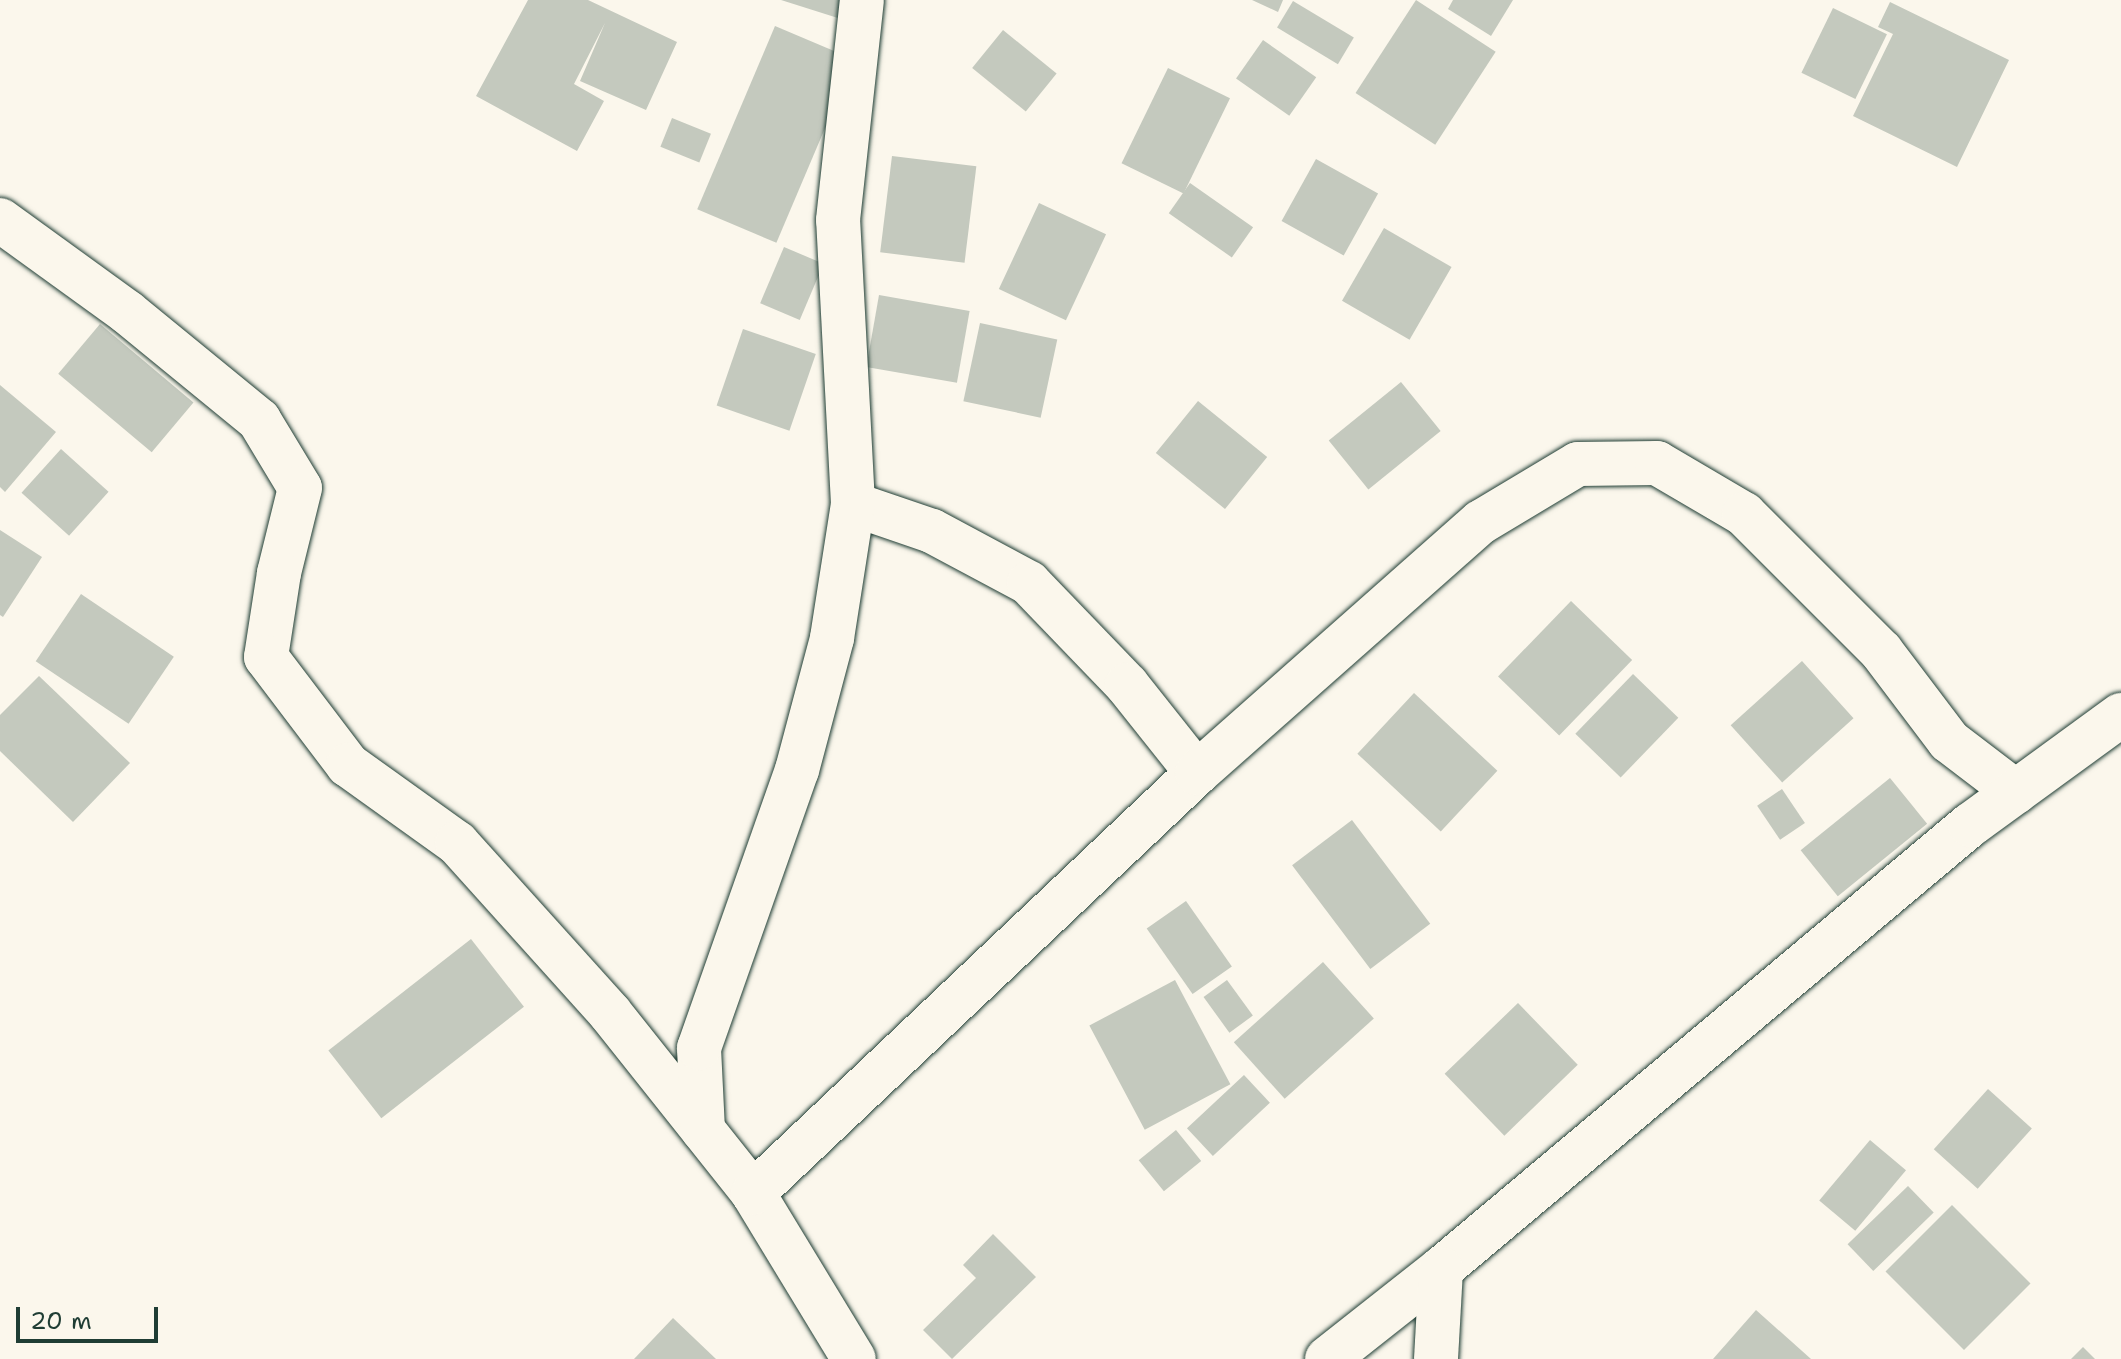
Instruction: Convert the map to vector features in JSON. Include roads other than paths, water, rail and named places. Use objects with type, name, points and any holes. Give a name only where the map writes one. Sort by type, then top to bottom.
[{"type":"street","points":[[703,1130],[699,1048],[797,770],[832,638],[853,504],[838,220],[862,0]]},
{"type":"street","points":[[0,220],[127,312],[259,420],[300,488],[279,573],[266,657],[348,765],[457,843],[610,1013],[753,1193],[854,1359]]},
{"type":"street","points":[[753,1193],[1197,773],[1481,522],[1578,464],[1657,463],[1744,514],[1881,651],[1949,741],[2016,792]]},
{"type":"street","points":[[853,504],[932,531],[1029,583],[1127,685],[1197,773]]},
{"type":"street","points":[[1327,1359],[1441,1269],[1970,825],[2121,715]]},
{"type":"street","points":[[1436,1359],[1441,1269]]}]
